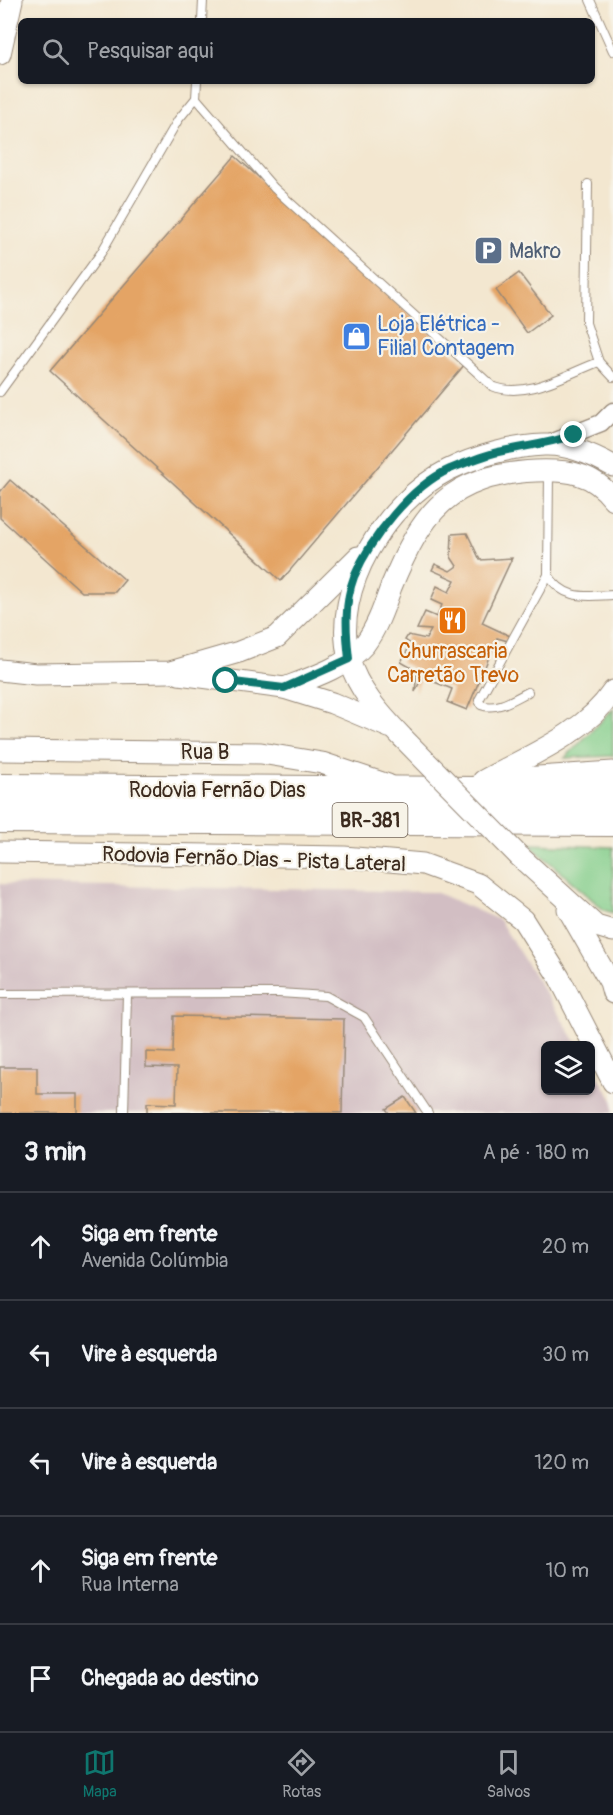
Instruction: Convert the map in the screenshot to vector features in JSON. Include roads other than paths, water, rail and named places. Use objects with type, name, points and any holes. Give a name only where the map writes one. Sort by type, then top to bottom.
[{"type":"highway","name":"Rodovia Fernão Dias","points":[[0,789],[613,793]]},
{"type":"highway","name":"Rodovia Fernão Dias","points":[[0,818],[613,821]]},
{"type":"highway","name":"BR-381","points":[[583,821],[613,826]]},
{"type":"street","points":[[0,54],[12,0]]},
{"type":"street","points":[[170,672],[239,652],[277,637],[319,598],[371,544],[408,499],[447,470],[497,452],[545,445],[601,423],[613,411]]},
{"type":"street","points":[[545,445],[582,450],[613,466]]},
{"type":"street","points":[[284,688],[349,659],[375,628],[403,559],[420,525],[454,492],[477,480],[501,474],[549,470],[587,475],[613,471]]},
{"type":"street","points":[[587,475],[613,499]]},
{"type":"street","points":[[371,544],[354,579],[347,609],[349,659],[362,687],[398,734],[562,898],[596,926],[613,931]]},
{"type":"street","points":[[0,670],[36,674],[170,672],[284,688],[333,704],[398,734]]},
{"type":"street","points":[[483,781],[569,733],[602,708],[613,691]]},
{"type":"street","name":"Rua B","points":[[0,750],[261,753],[322,763],[405,790]]},
{"type":"street","name":"BR-381","points":[[405,790],[483,781],[613,772]]},
{"type":"street","name":"Rodovia Fernão Dias - Pista Lateral","points":[[0,852],[344,857],[423,864],[478,884],[523,920],[559,977],[613,1082]]},
{"type":"street","points":[[562,898],[610,982],[613,993]]},
{"type":"lane","points":[[202,18],[203,0]]},
{"type":"lane","points":[[590,0],[613,51]]},
{"type":"lane","points":[[0,392],[100,253],[178,120],[196,98],[197,84]]},
{"type":"lane","points":[[196,98],[274,188],[492,386],[505,392],[521,392],[599,362]]},
{"type":"lane","points":[[588,184],[586,323],[599,362],[613,377]]},
{"type":"lane","points":[[528,693],[499,706],[488,708],[481,705],[479,700],[548,575],[549,470]]},
{"type":"lane","points":[[548,575],[557,589],[568,594],[613,595]]},
{"type":"lane","points":[[0,994],[326,996],[364,1017],[428,1113]]},
{"type":"lane","points":[[124,1113],[128,994]]},
{"type":"place","name":"Makro","points":[[488,251]]},
{"type":"place","name":"Loja Elétrica - Filial Contagem","points":[[356,336]]},
{"type":"place","name":"Churrascaria Carretão Trevo","points":[[453,620]]}]
